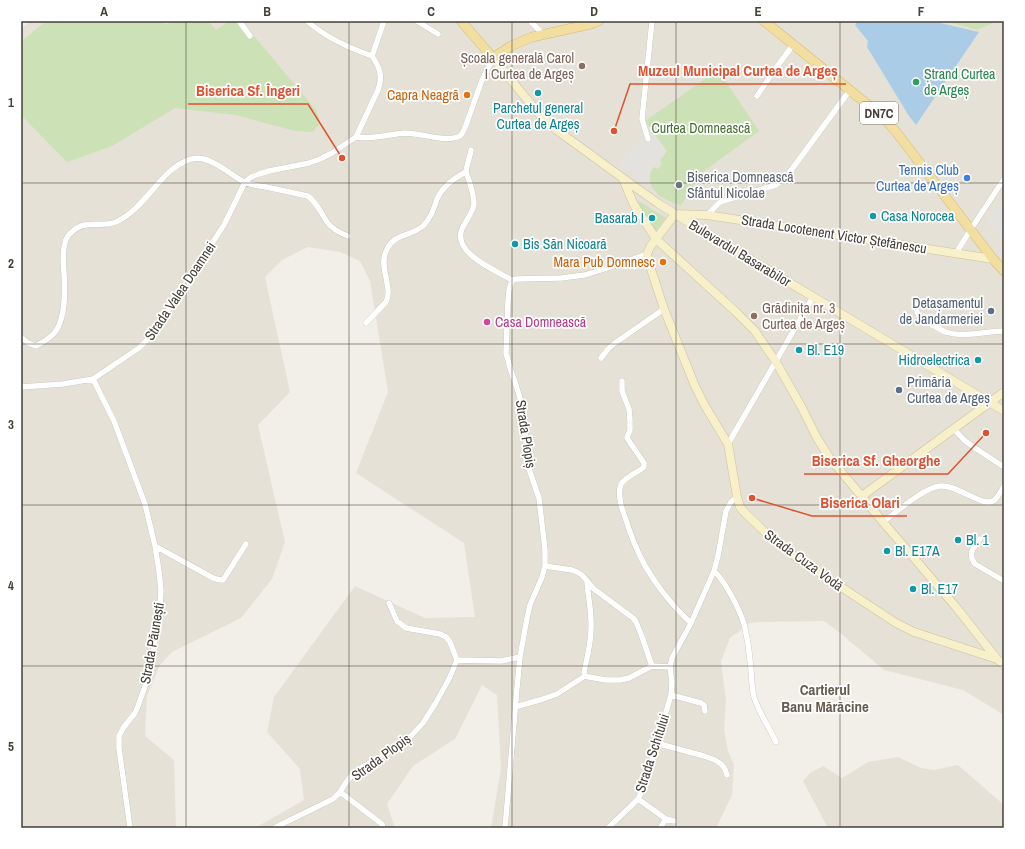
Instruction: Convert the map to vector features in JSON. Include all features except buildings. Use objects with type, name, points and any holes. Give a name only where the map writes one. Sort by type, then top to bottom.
[{"type":"main road","points":[[461,21],[493,58],[511,46],[525,40],[543,34],[599,21]]},
{"type":"main road","name":"DN7C","points":[[764,21],[875,110],[890,125],[993,259],[1004,271]]},
{"type":"street","points":[[239,21],[250,36]]},
{"type":"street","points":[[245,182],[251,177],[264,172],[309,163],[320,159],[356,137],[381,83],[380,71],[372,56],[335,40],[307,21]]},
{"type":"street","points":[[372,56],[384,21]]},
{"type":"street","points":[[417,21],[438,34]]},
{"type":"street","points":[[530,21],[543,34]]},
{"type":"street","points":[[648,139],[642,119],[652,21]]},
{"type":"street","points":[[757,96],[772,72],[793,45]]},
{"type":"street","points":[[356,137],[372,138],[405,133],[421,134],[440,138],[454,138],[460,135],[464,131],[482,80],[493,58]]},
{"type":"street","name":"Bulevardul Basarabilor","points":[[493,58],[547,122],[622,178],[675,214],[1004,411]]},
{"type":"street","points":[[707,215],[723,201],[776,185],[784,180],[850,90]]},
{"type":"street","points":[[471,150],[466,172],[474,204],[461,229],[460,233],[462,242],[469,254],[478,261],[512,280],[561,278],[585,275],[647,254],[656,239],[675,214]]},
{"type":"street","points":[[21,337],[28,343],[36,346],[45,342],[55,332],[60,323],[65,291],[63,249],[65,241],[76,228],[88,224],[114,223],[126,217],[142,203],[168,173],[189,159],[208,159],[245,182],[308,196],[332,227],[338,232],[348,236]]},
{"type":"street","points":[[366,323],[388,298],[384,256],[390,243],[393,240],[422,226],[433,212],[438,197],[445,187],[459,175],[466,172]]},
{"type":"street","points":[[622,178],[633,202],[656,239],[746,321],[761,338],[776,362],[819,442],[829,457],[882,522],[956,607],[997,659]]},
{"type":"street","points":[[956,253],[970,229],[1004,179]]},
{"type":"street","name":"Strada Valea Doamnei","points":[[21,387],[63,384],[93,379],[139,348],[149,338],[168,311],[224,225],[245,182]]},
{"type":"street","name":"Strada Locotenent Victor Ștefănescu","points":[[675,214],[707,215],[993,259]]},
{"type":"street","name":"Strada Cuza Vodă","points":[[647,254],[664,309],[699,395],[728,444],[740,507],[783,547],[896,623],[914,632],[997,659],[1004,665]]},
{"type":"street","name":"Strada Plopiș","points":[[505,828],[516,688],[520,657],[530,605],[545,566],[545,550],[539,498],[528,466],[524,411],[506,353],[508,301],[512,280]]},
{"type":"street","points":[[728,444],[813,297]]},
{"type":"street","points":[[916,303],[917,312],[920,318],[949,333],[981,334],[1004,331]]},
{"type":"street","points":[[602,358],[608,349],[615,343],[664,309]]},
{"type":"street","name":"Strada Păunești","points":[[93,379],[114,421],[145,504],[155,546],[161,591],[152,663],[148,678],[135,713],[123,728],[119,736],[119,748],[130,828]]},
{"type":"street","points":[[622,381],[622,391],[629,409],[630,420],[630,430],[627,438],[644,462],[643,468],[624,480],[620,487],[620,497],[624,516],[636,549],[642,559],[673,605],[691,623]]},
{"type":"street","points":[[862,496],[1004,392]]},
{"type":"street","points":[[954,428],[964,440],[1004,467]]},
{"type":"street","points":[[882,522],[932,488],[942,486],[951,487],[985,502],[993,501],[1004,486]]},
{"type":"street","name":"Strada Schitului","points":[[608,828],[638,798],[644,787],[671,695],[672,682],[670,667],[672,658],[691,623],[714,571],[726,511],[737,497]]},
{"type":"street","points":[[980,538],[972,551],[970,557],[972,561],[1004,581]]},
{"type":"street","points":[[155,546],[213,578],[223,580],[246,544]]},
{"type":"street","points":[[545,566],[577,572],[603,596],[633,618],[641,634],[652,666]]},
{"type":"street","points":[[714,571],[726,585],[744,625],[754,697],[757,706],[776,742]]},
{"type":"street","points":[[585,676],[584,672],[592,629],[587,581]]},
{"type":"street","points":[[389,603],[394,617],[399,624],[406,628],[440,634],[446,637],[450,642],[457,660],[501,661],[520,657]]},
{"type":"street","name":"Strada Plopiș","points":[[275,828],[333,799],[351,776],[361,768],[394,749],[411,736],[423,723],[435,704],[457,660]]},
{"type":"street","points":[[515,707],[557,694],[585,676],[606,680],[620,680],[629,678],[652,666],[670,667]]},
{"type":"street","points":[[671,695],[704,705],[705,711]]},
{"type":"street","points":[[656,743],[715,760],[725,769],[727,775]]},
{"type":"street","name":"Strada Plopiș","points":[[340,792],[382,824],[383,828]]},
{"type":"street","points":[[638,798],[666,819],[674,821]]},
{"type":"street","points":[[660,828],[666,819]]},
{"type":"shaded area","points":[[30,21],[943,21],[977,30],[999,21],[1004,21],[1004,715],[963,690],[884,670],[824,621],[750,623],[730,638],[721,661],[726,701],[724,729],[728,751],[734,765],[732,795],[716,828],[491,828],[501,768],[497,695],[482,685],[455,739],[413,766],[387,804],[395,828],[255,828],[304,800],[300,769],[267,732],[274,697],[355,586],[425,618],[475,617],[464,543],[356,473],[388,392],[370,281],[360,261],[340,252],[308,247],[282,260],[265,277],[290,392],[258,425],[285,542],[272,579],[241,618],[172,652],[160,665],[147,696],[145,736],[174,760],[176,828],[21,828],[21,29]]},
{"type":"shaded area","points":[[610,21],[617,21],[604,28],[585,34],[584,31]]},
{"type":"shaded area","points":[[646,124],[666,152],[651,170],[648,178],[649,187],[620,164],[643,136],[641,130]]},
{"type":"shaded area","points":[[1004,197],[1004,240],[988,222]]},
{"type":"shaded area","points":[[898,757],[921,768],[934,770],[958,765],[1004,805],[1004,828],[828,828],[803,781],[810,773],[823,766],[842,778],[868,762]]},
{"type":"green space","points":[[46,21],[150,21],[168,24],[173,21],[208,21],[216,30],[229,21],[235,21],[249,39],[254,36],[316,110],[319,118],[319,125],[312,132],[295,131],[236,115],[175,108],[112,146],[67,162],[21,115],[21,42]]},
{"type":"green space","points":[[943,21],[999,21],[977,30]]},
{"type":"green space","name":"Curtea Domnească","points":[[718,70],[759,131],[700,174],[680,205],[660,196],[653,189],[650,179],[651,171],[654,167],[658,169],[662,164],[660,161],[667,151],[645,121]]},
{"type":"green space","points":[[636,201],[666,218],[655,232]]},
{"type":"water","name":"Ștrand Curtea de Argeș","points":[[858,21],[935,21],[979,32],[916,125],[867,47],[868,41],[855,25]]},
{"type":"place","name":"Școala generală Carol I Curtea de Argeș","points":[[582,66]]},
{"type":"place","name":"Ștrand Curtea de Argeș","points":[[916,82]]},
{"type":"place","name":"Parchetul general Curtea de Argeș","points":[[538,93]]},
{"type":"place","name":"Capra Neagră","points":[[467,95]]},
{"type":"place","name":"Muzeul Municipal Curtea de Argeș","points":[[614,131]]},
{"type":"place","name":"Biserica Sf. Îngeri","points":[[342,158]]},
{"type":"place","name":"Tennis Club Curtea de Argeș","points":[[967,178]]},
{"type":"place","name":"Biserica Domnească Sfântul Nicolae","points":[[679,185]]},
{"type":"place","name":"Casa Norocea","points":[[873,216]]},
{"type":"place","name":"Basarab I","points":[[652,218]]},
{"type":"place","name":"Bis Săn Nicoară","points":[[515,244]]},
{"type":"place","name":"Mara Pub Domnesc","points":[[663,262]]},
{"type":"place","name":"Detașamentul de Jandarmeriei","points":[[991,311]]},
{"type":"place","name":"Grădinița nr. 3 Curtea de Argeș","points":[[754,316]]},
{"type":"place","name":"Casa Domnească","points":[[487,322]]},
{"type":"place","name":"Bl. E19","points":[[799,350]]},
{"type":"place","name":"Hidroelectrica","points":[[978,360]]},
{"type":"place","name":"Primăria Curtea de Argeș","points":[[899,390]]},
{"type":"place","name":"Biserica Sf. Gheorghe","points":[[986,433]]},
{"type":"place","name":"Biserica Olari","points":[[752,498]]},
{"type":"place","name":"Bl. 1","points":[[958,540]]},
{"type":"place","name":"Bl. E17A","points":[[887,551]]},
{"type":"place","name":"Bl. E17","points":[[913,589]]},
{"type":"district","name":"Cartierul Banu Mărăcine","points":[[825,698]]}]
